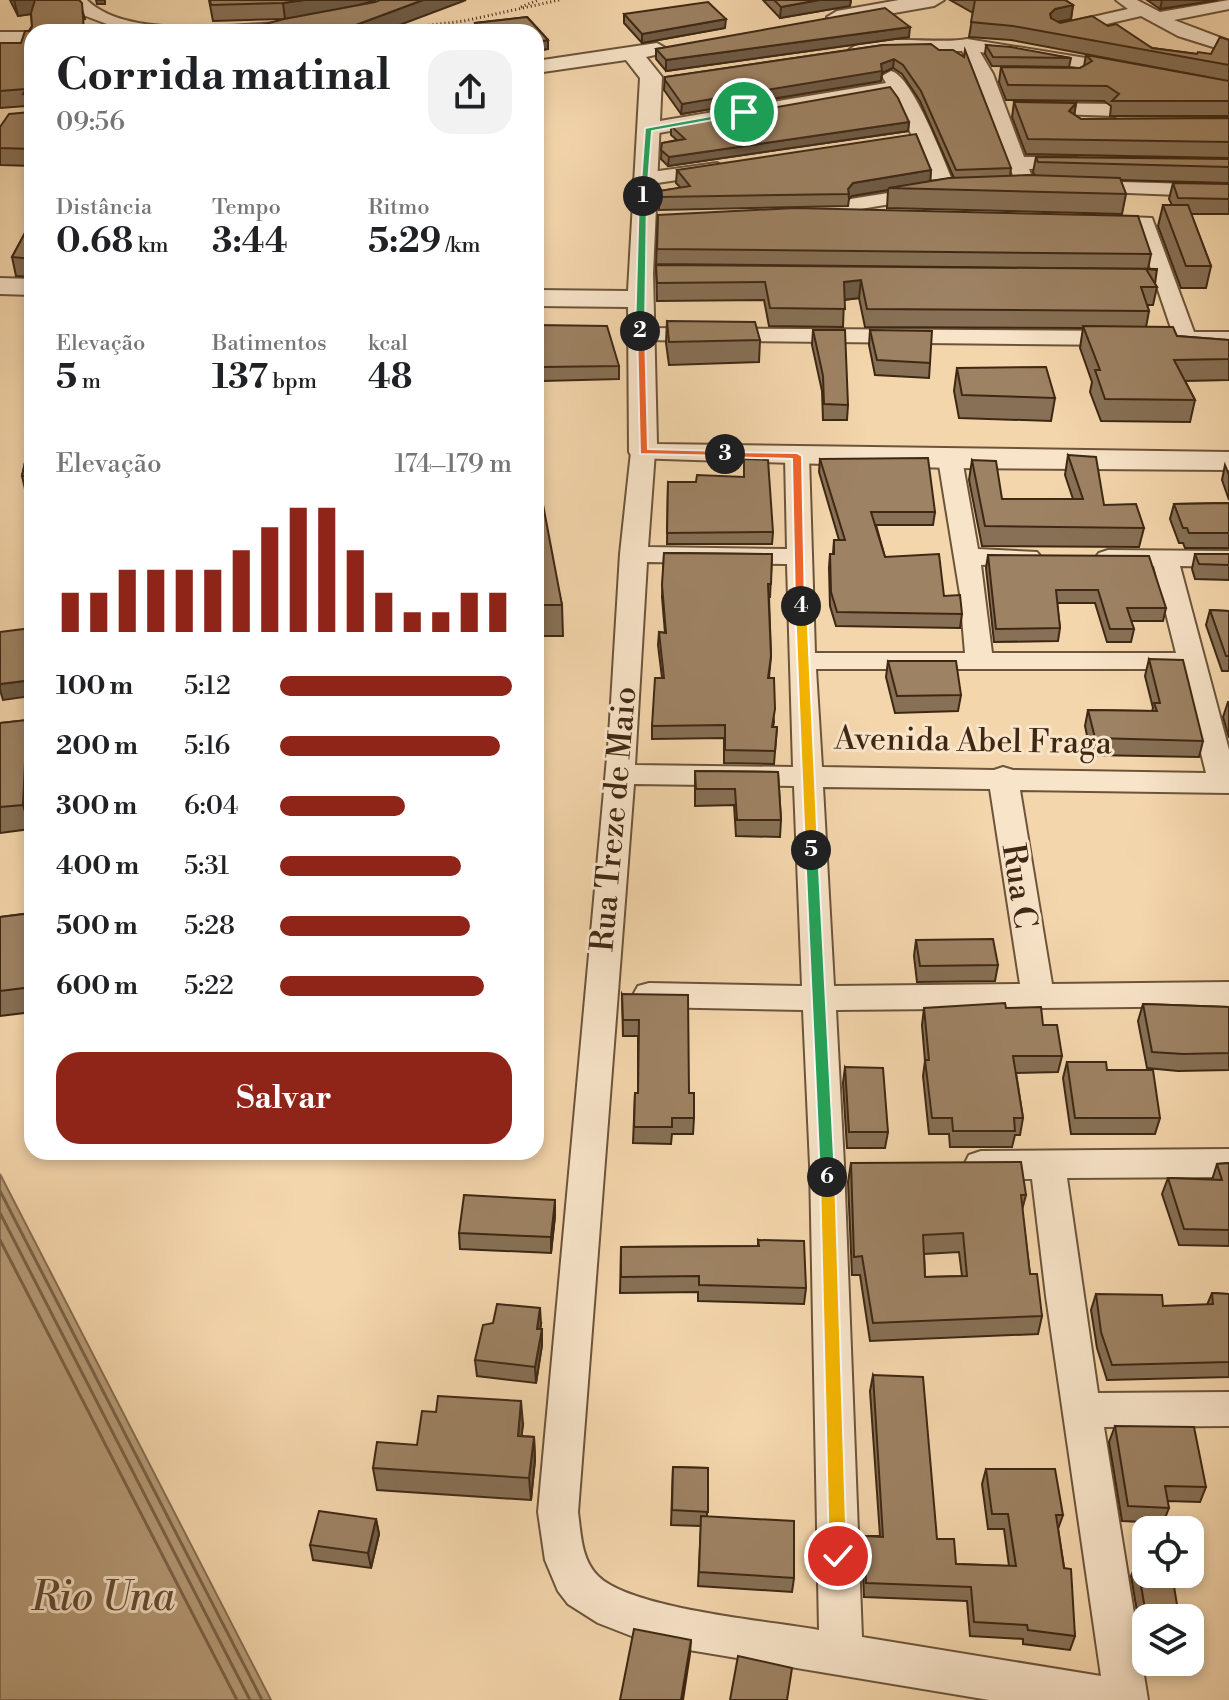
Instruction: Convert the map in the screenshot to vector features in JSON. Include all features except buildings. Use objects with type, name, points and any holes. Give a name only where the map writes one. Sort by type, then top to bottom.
[{"type":"street","points":[[78,0],[89,11],[114,11],[131,24]]},
{"type":"street","points":[[824,19],[934,0]]},
{"type":"street","points":[[1124,0],[1184,32],[1229,47]]},
{"type":"street","points":[[1059,30],[1229,4]]},
{"type":"street","points":[[0,37],[24,37]]},
{"type":"street","points":[[900,218],[786,214],[956,189],[915,138],[902,90],[854,51],[912,44],[967,44],[1140,72],[1051,75]]},
{"type":"street","points":[[967,44],[991,74],[998,108],[1018,163],[1018,186],[1049,186]]},
{"type":"street","points":[[544,66],[676,46]]},
{"type":"street","name":"Rua Treze de Maio","points":[[632,54],[651,77],[658,80],[648,129],[644,179],[650,220],[640,335],[643,452],[633,554],[620,774],[599,995],[558,1512],[565,1566],[578,1586],[600,1602],[659,1624],[841,1653]]},
{"type":"street","points":[[998,108],[1083,109],[1078,125],[1120,126],[1103,74]]},
{"type":"street","points":[[648,129],[839,95],[890,88],[902,90]]},
{"type":"street","points":[[1018,163],[1092,153]]},
{"type":"street","points":[[644,179],[735,166]]},
{"type":"street","points":[[1070,186],[1166,181],[1229,191]]},
{"type":"street","points":[[1083,222],[1145,222],[1185,338]]},
{"type":"street","points":[[1136,278],[1166,278]]},
{"type":"street","points":[[544,297],[645,282]]},
{"type":"street","points":[[0,286],[24,287]]},
{"type":"street","points":[[640,335],[1229,339]]},
{"type":"street","points":[[643,452],[1229,461]]},
{"type":"street","points":[[797,456],[802,661],[818,998],[841,1165],[841,1653],[1118,1700]]},
{"type":"street","points":[[950,459],[979,660]]},
{"type":"street","points":[[633,554],[799,557]]},
{"type":"street","points":[[966,557],[1046,557]]},
{"type":"street","points":[[1078,558],[1229,559]]},
{"type":"street","points":[[1165,559],[1189,661],[1226,783]]},
{"type":"street","points":[[802,661],[1189,661]]},
{"type":"street","name":"Avenida Abel Fraga","points":[[620,774],[1003,777],[1226,783]]},
{"type":"street","name":"Rua C","points":[[1003,777],[1038,995]]},
{"type":"street","points":[[599,995],[818,998],[1229,994]]},
{"type":"street","points":[[956,1165],[1229,1163]]},
{"type":"street","points":[[1048,1165],[1126,1700]]},
{"type":"street","points":[[1082,1410],[1229,1409]]},
{"type":"path","points":[[504,13],[538,0]]},
{"type":"path","points":[[434,24],[479,18],[559,0]]},
{"type":"water","name":"Rio Una","points":[[0,1174],[271,1700],[0,1700]]},
{"type":"route","points":[[744,112],[648,129],[640,273],[643,452],[797,456],[802,661],[827,1165],[838,1556]]}]
